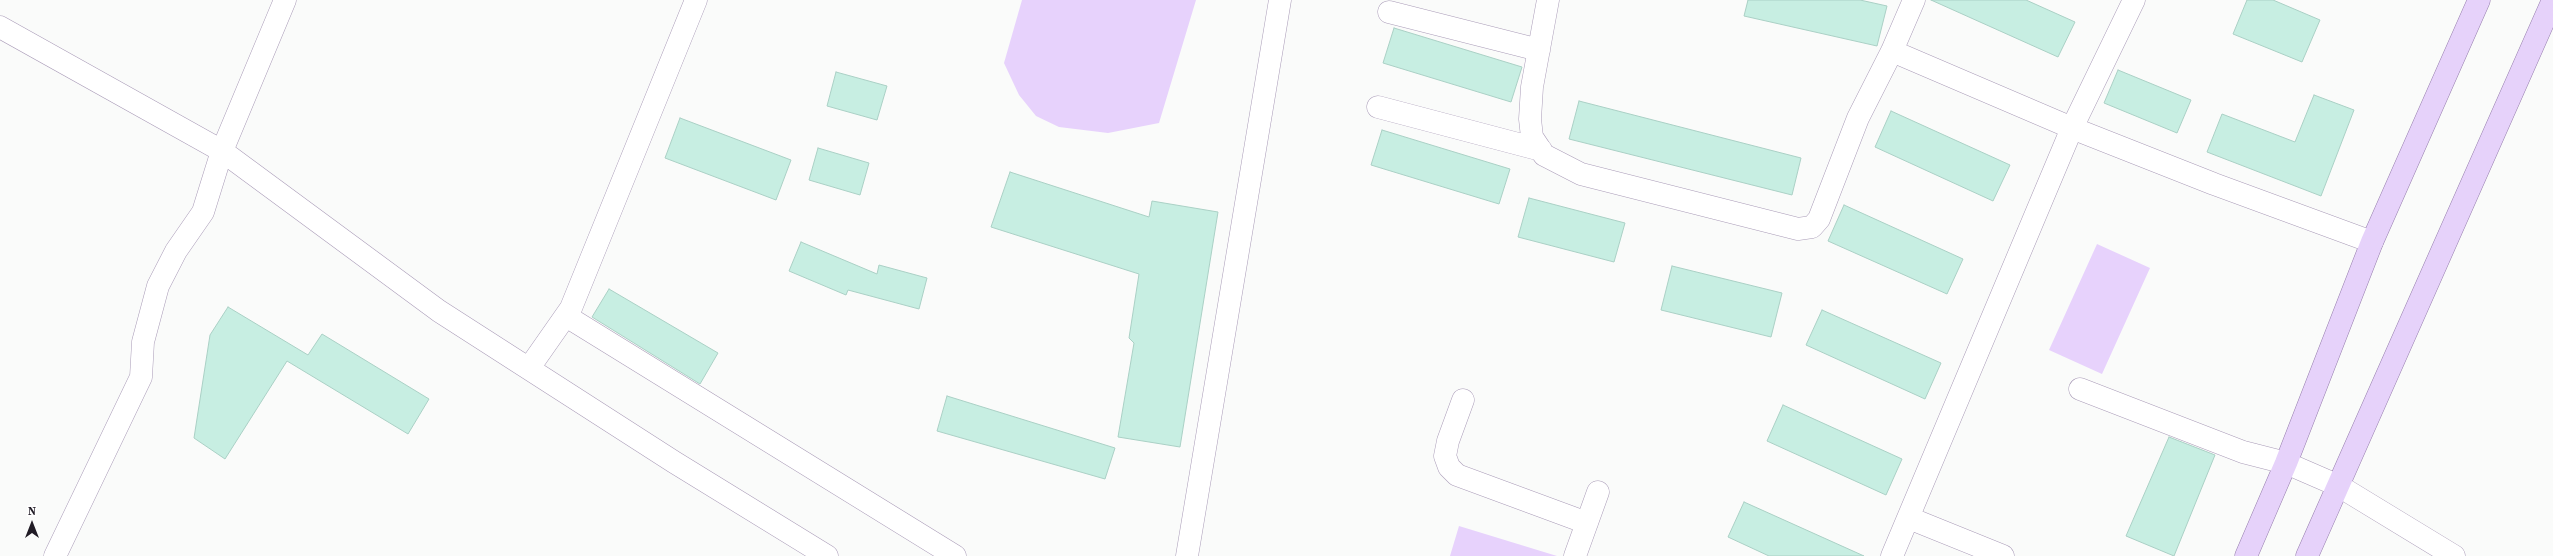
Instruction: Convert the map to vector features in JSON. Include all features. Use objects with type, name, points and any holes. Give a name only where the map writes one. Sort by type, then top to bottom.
[{"type":"main road","points":[[2246,556],[2286,463],[2372,242],[2479,0]]},
{"type":"main road","points":[[2306,556],[2339,486],[2553,0]]},
{"type":"street","points":[[55,556],[141,377],[143,342],[158,286],[176,251],[202,212],[222,151],[284,0]]},
{"type":"street","points":[[529,368],[571,308],[696,0]]},
{"type":"street","points":[[1187,556],[1280,0]]},
{"type":"street","points":[[1548,0],[1532,87],[1530,119],[1532,136],[1544,155],[1580,174],[1798,229],[1812,227],[1819,219],[1858,118],[1892,50],[1914,0]]},
{"type":"street","points":[[1892,556],[2072,128],[2134,0]]},
{"type":"street","points":[[1389,12],[1539,50]]},
{"type":"street","points":[[0,27],[222,151],[439,311],[827,556]]},
{"type":"street","points":[[1892,50],[2072,128],[2214,184],[2372,242]]},
{"type":"street","points":[[1378,107],[1541,150]]},
{"type":"street","points":[[566,316],[955,556]]},
{"type":"street","points":[[2080,389],[2243,452],[2286,463],[2339,486],[2454,556]]},
{"type":"street","points":[[1463,400],[1448,441],[1445,456],[1449,467],[1457,475],[1587,523]]},
{"type":"street","points":[[1575,556],[1598,492]]},
{"type":"street","points":[[1909,518],[2003,556]]},
{"type":"shaded area","points":[[1022,0],[1196,0],[1159,123],[1108,133],[1059,127],[1036,116],[1019,95],[1004,63]]},
{"type":"shaded area","points":[[2097,244],[2150,268],[2102,374],[2049,350]]},
{"type":"shaded area","points":[[1459,526],[1557,556],[1450,556]]},
{"type":"building","points":[[1748,0],[1860,0],[1887,6],[1877,46],[1744,16]]},
{"type":"building","points":[[1931,0],[2026,0],[2075,22],[2058,57]]},
{"type":"building","points":[[2247,0],[2273,0],[2320,20],[2302,62],[2233,34]]},
{"type":"building","points":[[1394,28],[1522,67],[1511,102],[1383,63]]},
{"type":"building","points":[[2118,70],[2191,100],[2177,133],[2104,103]]},
{"type":"building","points":[[836,72],[887,86],[877,120],[827,106]]},
{"type":"building","points":[[2314,95],[2354,110],[2321,196],[2207,152],[2222,114],[2295,142]]},
{"type":"building","points":[[1579,101],[1801,158],[1792,195],[1569,139]]},
{"type":"building","points":[[1891,111],[2010,165],[1993,201],[1875,147]]},
{"type":"building","points":[[680,118],[791,160],[776,200],[665,158]]},
{"type":"building","points":[[1382,130],[1510,169],[1499,204],[1371,165]]},
{"type":"building","points":[[818,148],[869,163],[860,195],[809,180]]},
{"type":"building","points":[[1010,172],[1149,217],[1152,201],[1218,212],[1180,447],[1118,437],[1134,343],[1129,338],[1139,274],[991,227]]},
{"type":"building","points":[[1529,198],[1625,223],[1614,262],[1518,237]]},
{"type":"building","points":[[1844,205],[1963,259],[1947,294],[1828,241]]},
{"type":"building","points":[[801,242],[877,274],[879,265],[927,278],[919,309],[848,290],[846,295],[789,271]]},
{"type":"building","points":[[1672,266],[1782,293],[1771,337],[1661,310]]},
{"type":"building","points":[[609,289],[718,353],[700,384],[592,317]]},
{"type":"building","points":[[228,307],[308,355],[322,334],[429,399],[408,434],[287,361],[225,459],[194,438],[210,335]]},
{"type":"building","points":[[1822,310],[1941,363],[1925,399],[1806,345]]},
{"type":"building","points":[[947,396],[1115,448],[1105,479],[937,431]]},
{"type":"building","points":[[1783,405],[1902,459],[1886,495],[1767,441]]},
{"type":"building","points":[[2169,437],[2215,455],[2174,556],[2126,536]]},
{"type":"building","points":[[1744,502],[1864,556],[1769,556],[1728,537]]}]
